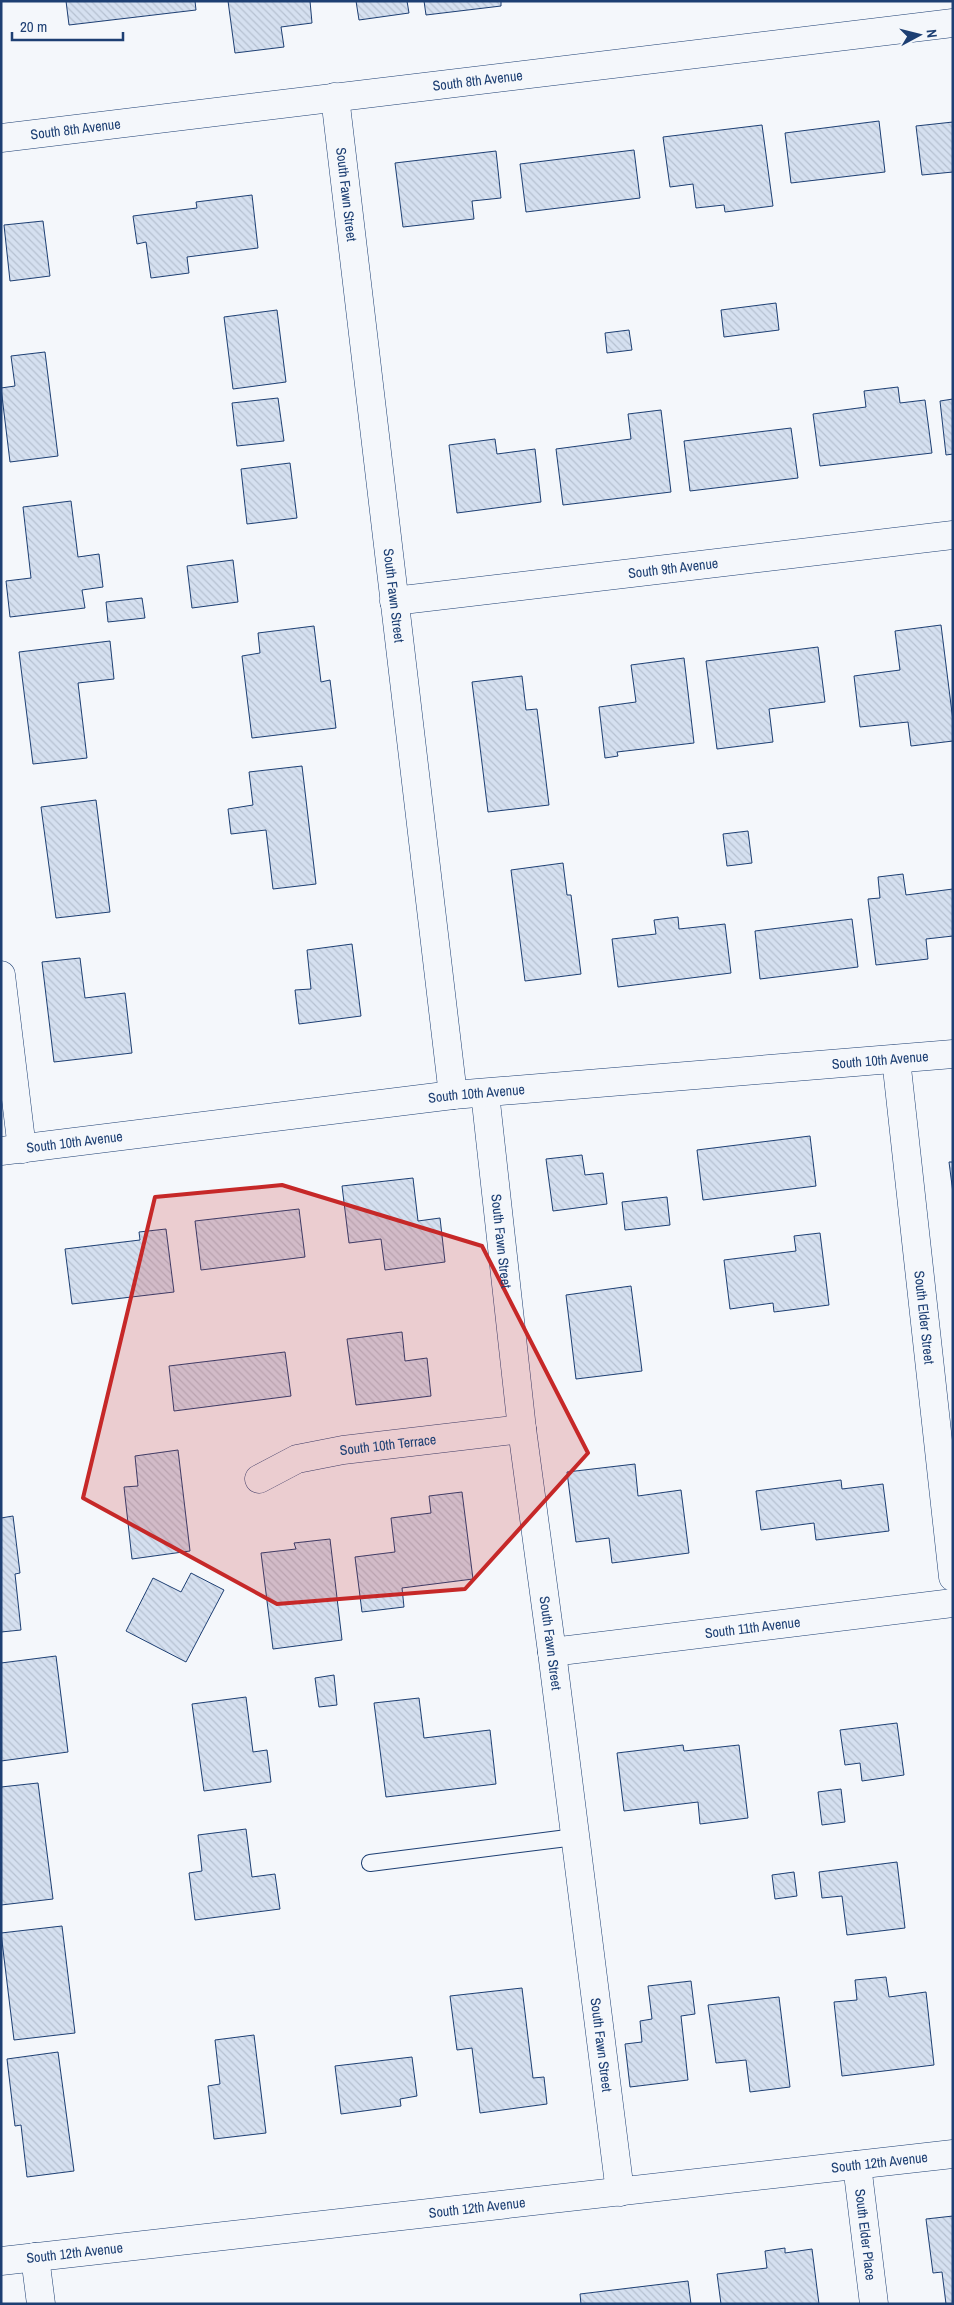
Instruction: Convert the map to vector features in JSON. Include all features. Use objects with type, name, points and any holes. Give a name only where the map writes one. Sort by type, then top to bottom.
[{"type":"street","name":"South 8th Avenue","points":[[1,138],[953,23]]},
{"type":"street","name":"South Fawn Street","points":[[335,97],[453,1095]]},
{"type":"street","name":"South 9th Avenue","points":[[394,601],[953,535]]},
{"type":"street","points":[[1,975],[12,1150]]},
{"type":"street","name":"South 10th Avenue","points":[[12,1150],[453,1095],[953,1054]]},
{"type":"street","name":"South Elder Street","points":[[896,1059],[953,1577]]},
{"type":"street","name":"South Fawn Street","points":[[485,1093],[522,1429],[576,1837],[620,2192]]},
{"type":"street","name":"South 10th Terrace","points":[[259,1480],[297,1459],[306,1457],[343,1450],[522,1429]]},
{"type":"street","name":"South 11th Avenue","points":[[552,1652],[953,1603]]},
{"type":"street","name":"South 12th Avenue","points":[[1,2261],[953,2154]]},
{"type":"street","name":"South Elder Place","points":[[857,2165],[874,2304]]},
{"type":"street","points":[[34,2257],[41,2304]]},
{"type":"lane","points":[[370,1863],[576,1837]]},
{"type":"highlighted area","points":[[282,1185],[482,1246],[588,1453],[465,1589],[277,1604],[83,1498],[155,1197]]},
{"type":"building","points":[[66,1],[195,1],[196,10],[69,25]]},
{"type":"building","points":[[228,1],[310,1],[312,23],[281,27],[284,47],[235,53]]},
{"type":"building","points":[[356,1],[407,1],[409,13],[359,20]]},
{"type":"building","points":[[424,1],[501,1],[501,6],[426,15]]},
{"type":"building","points":[[879,121],[885,172],[791,183],[785,133]]},
{"type":"building","points":[[953,122],[953,172],[922,175],[916,126]]},
{"type":"building","points":[[762,125],[773,206],[725,212],[724,205],[696,208],[693,184],[670,187],[663,137]]},
{"type":"building","points":[[634,150],[640,198],[526,212],[520,164]]},
{"type":"building","points":[[496,151],[501,198],[472,201],[474,219],[403,227],[395,163]]},
{"type":"building","points":[[252,195],[258,248],[187,257],[189,273],[151,278],[146,242],[137,244],[133,216],[197,208],[196,202]]},
{"type":"building","points":[[43,221],[50,276],[10,281],[4,225]]},
{"type":"building","points":[[776,303],[779,330],[724,337],[721,310]]},
{"type":"building","points":[[277,310],[286,382],[233,389],[224,317]]},
{"type":"building","points":[[629,330],[632,350],[607,353],[605,333]]},
{"type":"building","points":[[45,352],[58,456],[10,462],[1,388],[15,386],[11,356]]},
{"type":"building","points":[[898,387],[900,403],[925,400],[932,453],[820,466],[813,414],[866,407],[864,391]]},
{"type":"building","points":[[278,398],[284,441],[237,446],[232,403]]},
{"type":"building","points":[[953,399],[953,454],[946,455],[940,401]]},
{"type":"building","points":[[661,410],[671,492],[563,505],[556,449],[631,439],[628,414]]},
{"type":"building","points":[[791,428],[798,478],[690,491],[684,441]]},
{"type":"building","points":[[495,439],[497,454],[535,449],[541,502],[457,513],[449,445]]},
{"type":"building","points":[[290,463],[297,518],[247,524],[241,469]]},
{"type":"building","points":[[71,501],[78,557],[99,554],[103,587],[82,590],[85,608],[10,617],[6,581],[31,578],[23,507]]},
{"type":"building","points":[[233,560],[238,602],[192,608],[187,566]]},
{"type":"building","points":[[142,598],[145,618],[108,622],[106,602]]},
{"type":"building","points":[[941,625],[953,721],[953,741],[911,746],[908,722],[860,727],[854,676],[900,670],[895,631]]},
{"type":"building","points":[[314,626],[321,682],[330,680],[336,728],[252,738],[242,656],[260,653],[258,633]]},
{"type":"building","points":[[110,641],[114,679],[78,683],[87,758],[33,764],[19,652]]},
{"type":"building","points":[[818,647],[825,702],[769,709],[773,742],[717,749],[706,661]]},
{"type":"building","points":[[684,658],[694,743],[617,752],[618,756],[605,758],[599,707],[636,702],[631,665]]},
{"type":"building","points":[[522,676],[526,710],[537,709],[549,805],[488,812],[472,682]]},
{"type":"building","points":[[302,766],[316,884],[273,889],[266,830],[231,834],[228,809],[253,805],[249,772]]},
{"type":"building","points":[[96,800],[110,912],[56,918],[41,807]]},
{"type":"building","points":[[748,831],[752,863],[727,866],[723,834]]},
{"type":"building","points":[[563,863],[567,895],[571,895],[581,974],[525,981],[511,870]]},
{"type":"building","points":[[903,874],[906,895],[953,889],[953,936],[926,939],[928,959],[876,965],[868,899],[880,898],[878,877]]},
{"type":"building","points":[[678,917],[679,929],[725,924],[731,973],[618,987],[612,939],[656,934],[654,920]]},
{"type":"building","points":[[852,919],[858,967],[760,979],[755,931]]},
{"type":"building","points":[[352,944],[361,1016],[299,1024],[295,990],[311,989],[307,950]]},
{"type":"building","points":[[80,958],[85,998],[125,993],[132,1053],[54,1062],[42,962]]},
{"type":"building","points":[[810,1136],[816,1186],[703,1200],[697,1150]]},
{"type":"building","points":[[582,1155],[585,1175],[603,1173],[607,1204],[553,1211],[546,1159]]},
{"type":"building","points":[[949,1162],[953,1162],[953,1193]]},
{"type":"building","points":[[413,1178],[418,1221],[440,1218],[445,1262],[385,1270],[381,1239],[349,1243],[342,1186]]},
{"type":"building","points":[[667,1197],[670,1225],[625,1230],[622,1202]]},
{"type":"building","points":[[299,1209],[305,1257],[201,1270],[195,1221]]},
{"type":"building","points":[[166,1229],[174,1292],[72,1304],[65,1249],[140,1240],[139,1232]]},
{"type":"building","points":[[820,1233],[829,1305],[774,1312],[773,1303],[730,1309],[724,1260],[796,1251],[794,1236]]},
{"type":"building","points":[[631,1286],[642,1371],[576,1379],[566,1295]]},
{"type":"building","points":[[402,1332],[405,1361],[427,1358],[431,1396],[356,1405],[347,1339]]},
{"type":"building","points":[[285,1352],[291,1396],[174,1411],[169,1366]]},
{"type":"building","points":[[178,1450],[190,1551],[132,1559],[124,1487],[138,1486],[135,1456]]},
{"type":"building","points":[[635,1464],[638,1496],[681,1490],[689,1553],[612,1563],[609,1538],[576,1542],[567,1472]]},
{"type":"building","points":[[841,1480],[842,1489],[883,1484],[889,1531],[816,1540],[814,1523],[761,1530],[756,1491]]},
{"type":"building","points":[[462,1492],[473,1579],[402,1588],[404,1607],[362,1612],[355,1557],[395,1552],[391,1518],[431,1513],[429,1496]]},
{"type":"building","points":[[13,1516],[20,1573],[15,1574],[21,1630],[1,1632],[1,1518]]},
{"type":"building","points":[[330,1539],[342,1640],[273,1649],[261,1553],[296,1549],[294,1543]]},
{"type":"building","points":[[191,1573],[224,1590],[186,1662],[126,1631],[153,1578],[181,1592]]},
{"type":"building","points":[[56,1656],[68,1752],[1,1761],[1,1663]]},
{"type":"building","points":[[334,1675],[337,1705],[319,1707],[315,1678]]},
{"type":"building","points":[[246,1697],[253,1752],[267,1750],[271,1782],[204,1791],[192,1704]]},
{"type":"building","points":[[419,1698],[424,1738],[490,1730],[496,1784],[386,1797],[374,1703]]},
{"type":"building","points":[[897,1723],[904,1775],[862,1781],[860,1763],[845,1765],[840,1730]]},
{"type":"building","points":[[683,1745],[684,1751],[739,1745],[748,1818],[700,1824],[698,1802],[624,1811],[617,1753]]},
{"type":"building","points":[[38,1783],[53,1899],[1,1905],[1,1787]]},
{"type":"building","points":[[841,1789],[845,1822],[822,1825],[818,1792]]},
{"type":"building","points":[[246,1829],[252,1877],[275,1874],[280,1909],[195,1920],[189,1873],[202,1871],[198,1835]]},
{"type":"building","points":[[897,1862],[905,1928],[847,1935],[842,1896],[822,1898],[819,1872]]},
{"type":"building","points":[[794,1872],[797,1896],[775,1899],[772,1875]]},
{"type":"building","points":[[62,1926],[75,2033],[14,2040],[1,1933]]},
{"type":"building","points":[[886,1977],[889,1997],[926,1992],[934,2065],[842,2076],[834,2002],[857,2000],[855,1980]]},
{"type":"building","points":[[691,1981],[695,2014],[681,2016],[688,2080],[630,2087],[625,2044],[642,2042],[640,2021],[652,2019],[648,1986]]},
{"type":"building","points":[[522,1988],[533,2078],[544,2077],[547,2104],[480,2113],[472,2048],[457,2050],[450,1996]]},
{"type":"building","points":[[779,1997],[790,2087],[750,2092],[746,2060],[716,2063],[708,2005]]},
{"type":"building","points":[[254,2035],[266,2133],[214,2139],[208,2086],[220,2084],[215,2040]]},
{"type":"building","points":[[58,2052],[74,2171],[27,2177],[21,2125],[15,2126],[7,2059]]},
{"type":"building","points":[[412,2057],[417,2096],[400,2099],[401,2106],[341,2114],[335,2066]]},
{"type":"building","points":[[953,2216],[953,2304],[946,2304],[942,2272],[933,2273],[926,2219]]},
{"type":"building","points":[[785,2248],[785,2253],[812,2249],[819,2304],[721,2304],[717,2274],[767,2268],[765,2251]]},
{"type":"building","points":[[688,2281],[691,2304],[581,2304],[580,2294]]}]
